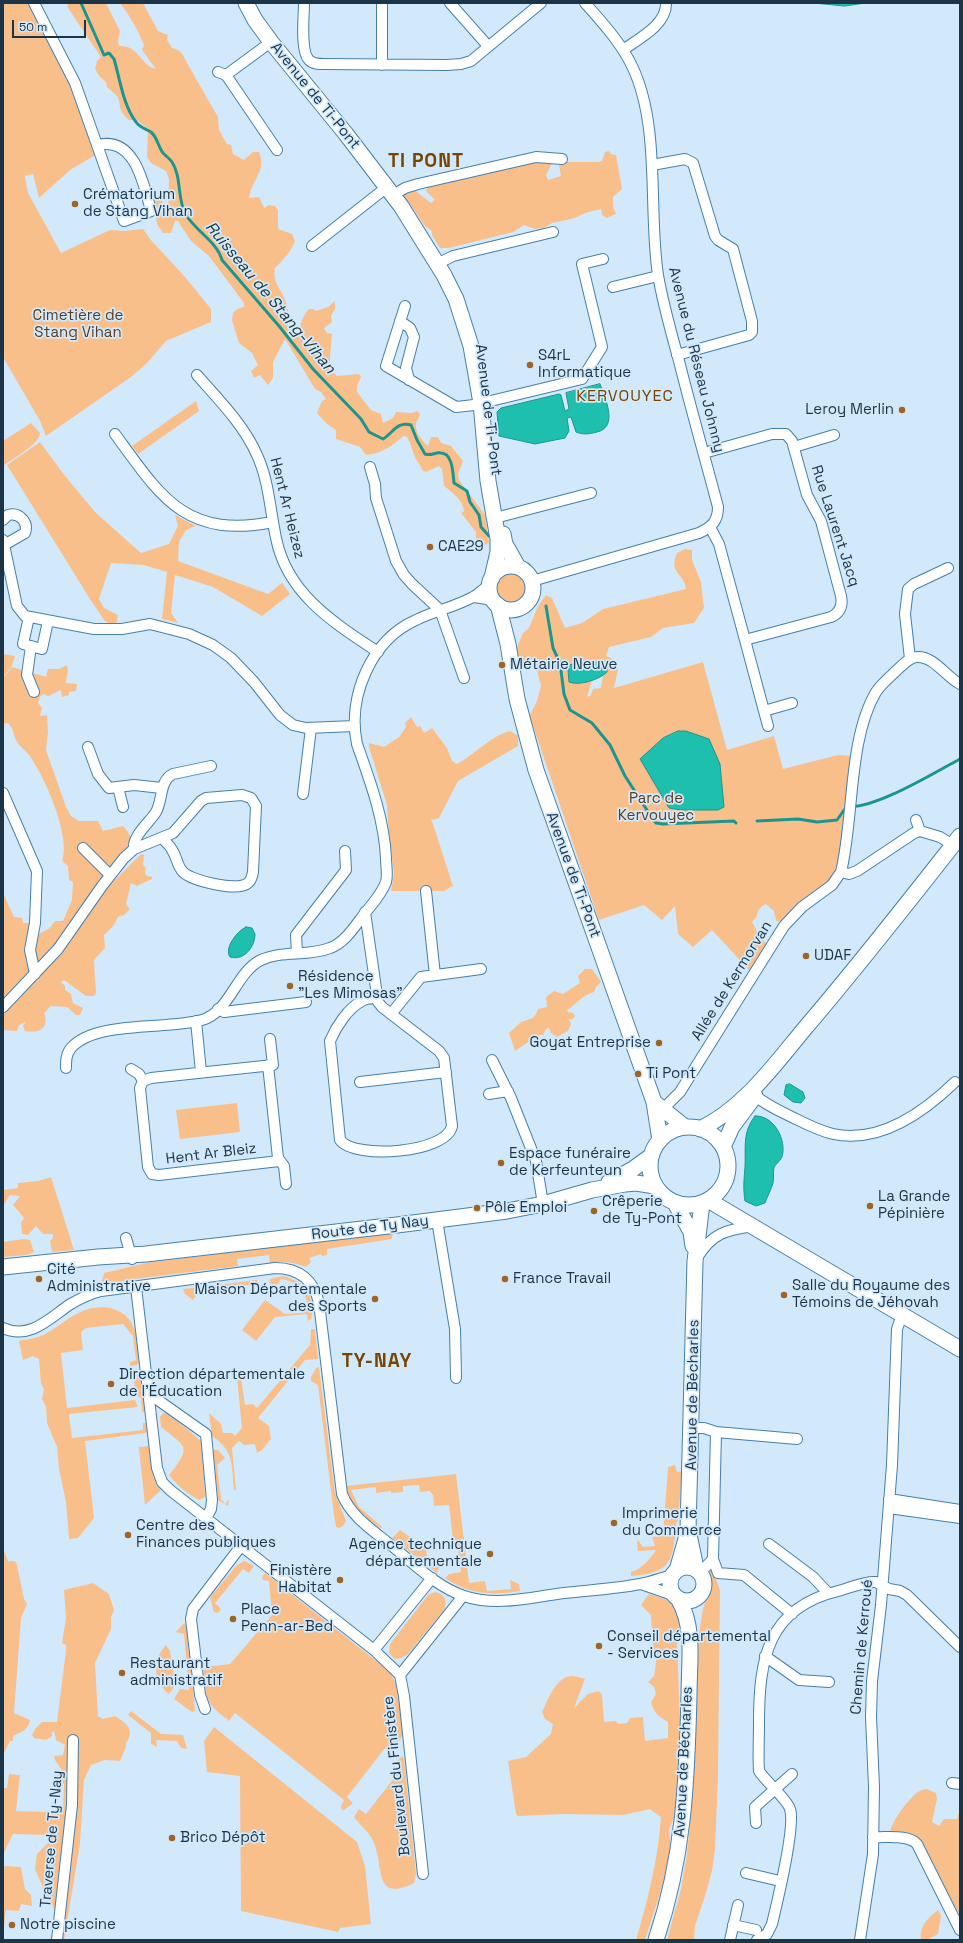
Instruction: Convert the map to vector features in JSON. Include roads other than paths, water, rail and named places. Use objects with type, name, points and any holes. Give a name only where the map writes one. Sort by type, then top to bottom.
[{"type":"main road","name":"Avenue de Ti-Pont","points":[[246,3],[255,20],[271,42],[394,196],[417,222],[441,262],[461,287],[473,316],[484,355],[486,402],[498,518],[498,552],[491,581]]},
{"type":"main road","name":"Avenue de Ti-Pont","points":[[498,518],[505,544],[518,568]]},
{"type":"main road","points":[[506,567],[518,568],[528,575],[532,581],[533,592],[531,597],[528,602],[521,607],[509,610],[496,603],[491,595],[491,581],[496,573],[506,567]]},
{"type":"main road","name":"Avenue de Ti-Pont","points":[[496,603],[508,644],[517,699],[536,770],[658,1109],[660,1140]]},
{"type":"main road","name":"Avenue de Ti-Pont","points":[[508,644],[512,627],[521,607]]},
{"type":"main road","points":[[723,1147],[732,1127],[753,1094],[956,841]]},
{"type":"main road","points":[[658,1109],[692,1128],[716,1139],[723,1147],[727,1157],[728,1168],[726,1179],[721,1188],[705,1202],[693,1205],[675,1203],[665,1197],[655,1186],[651,1176],[651,1156],[660,1140],[671,1131],[692,1128],[723,1115],[753,1094]]},
{"type":"main road","name":"Route de Ty Nay","points":[[592,1190],[622,1176],[651,1156]]},
{"type":"main road","name":"Route de Ty Nay","points":[[137,1256],[492,1213],[543,1204],[592,1190],[631,1183],[655,1186]]},
{"type":"main road","points":[[721,1188],[736,1215]]},
{"type":"main road","points":[[705,1202],[736,1215],[960,1349]]},
{"type":"main road","name":"Avenue de Bécharles","points":[[674,1572],[688,1530],[692,1428],[695,1261],[705,1202]]},
{"type":"main road","name":"Avenue de Bécharles","points":[[675,1203],[691,1232],[695,1261]]},
{"type":"main road","points":[[3,1267],[137,1256]]},
{"type":"main road","points":[[3,1276],[99,1266],[137,1256]]},
{"type":"main road","name":"Avenue de Bécharles","points":[[688,1530],[698,1570]]},
{"type":"main road","points":[[686,1566],[698,1570],[704,1586],[703,1591],[697,1598],[688,1601],[676,1597],[669,1585],[674,1572],[686,1566]]},
{"type":"main road","name":"Avenue de Bécharles","points":[[676,1597],[689,1629]]},
{"type":"main road","name":"Avenue de Bécharles","points":[[656,1940],[670,1893],[682,1830],[686,1783],[689,1629],[697,1598]]},
{"type":"street","points":[[34,3],[75,83],[124,221],[151,211],[142,180],[130,156],[114,144],[105,143],[98,145]]},
{"type":"street","points":[[304,3],[304,49],[311,62],[317,64],[382,65],[457,65],[471,61],[541,3]]},
{"type":"street","points":[[382,3],[382,65]]},
{"type":"street","points":[[450,3],[488,46]]},
{"type":"street","name":"Avenue du Réseau Johnny","points":[[585,3],[622,50],[634,70],[640,89],[649,134],[652,165],[653,226],[658,276],[677,355],[718,507],[717,519],[710,527]]},
{"type":"street","points":[[622,50],[660,21],[665,12],[666,3]]},
{"type":"street","points":[[271,42],[222,74],[277,150]]},
{"type":"street","points":[[312,246],[408,187],[536,157],[562,158]]},
{"type":"street","points":[[652,165],[685,159],[693,163],[715,236],[718,240],[733,249],[752,321],[752,332],[749,334],[677,355]]},
{"type":"street","points":[[441,262],[553,232]]},
{"type":"street","points":[[405,306],[386,366],[456,407],[486,402],[582,379],[602,347],[582,264],[603,259]]},
{"type":"street","points":[[613,287],[658,276]]},
{"type":"street","points":[[400,321],[410,328],[414,337],[406,368],[409,380]]},
{"type":"street","name":"Hent Ar Heizez","points":[[197,375],[239,425],[254,448],[264,474],[280,555],[289,574],[305,596],[323,614],[378,652]]},
{"type":"street","name":"Rue Laurent Jacq","points":[[704,453],[778,433],[786,434],[790,437],[807,495],[820,521],[842,596],[842,607],[838,613],[831,617],[746,640]]},
{"type":"street","points":[[115,434],[160,494],[179,509],[205,521],[230,527],[248,527],[273,522]]},
{"type":"street","points":[[794,447],[834,435]]},
{"type":"street","points":[[370,467],[375,484],[376,498],[399,568],[417,590],[440,610],[464,678]]},
{"type":"street","points":[[498,518],[591,492]]},
{"type":"street","points":[[3,520],[8,515],[17,515],[26,526],[25,533],[4,543],[17,606],[22,614],[94,630],[122,629],[150,624],[200,639],[220,650],[240,666],[283,719],[298,727],[311,728],[354,726]]},
{"type":"street","points":[[532,581],[699,533],[710,527],[719,544],[768,726]]},
{"type":"street","points":[[910,659],[905,614],[908,589],[914,584],[948,568]]},
{"type":"street","points":[[66,1068],[67,1056],[70,1048],[80,1041],[100,1032],[196,1021],[210,1016],[218,1010],[251,968],[258,962],[270,957],[326,950],[335,946],[347,936],[384,886],[387,870],[383,826],[357,744],[354,726],[359,689],[366,671],[378,652],[391,637],[407,624],[474,597],[491,581]]},
{"type":"street","points":[[474,597],[496,603]]},
{"type":"street","points":[[30,617],[23,644],[42,649],[48,621]]},
{"type":"street","points":[[31,646],[27,675],[34,692]]},
{"type":"street","points":[[956,841],[920,831],[914,833],[857,871],[849,874],[841,872],[859,746],[870,706],[880,686],[910,659],[918,657],[930,661],[960,684]]},
{"type":"street","points":[[764,711],[792,703]]},
{"type":"street","points":[[303,794],[311,728]]},
{"type":"street","points":[[88,747],[95,769],[109,788],[134,784],[162,788]]},
{"type":"street","points":[[134,849],[137,838],[158,808],[162,788],[169,776],[211,766]]},
{"type":"street","points":[[118,787],[122,807]]},
{"type":"street","points":[[3,794],[37,871],[36,923],[30,950],[36,974]]},
{"type":"street","points":[[3,1007],[36,974],[58,949],[110,874],[134,849],[162,838],[176,830],[201,801],[206,798],[242,795],[251,798],[256,806],[253,872],[250,881],[247,884],[239,886],[214,884],[189,876],[180,868],[172,850],[162,838]]},
{"type":"street","points":[[916,820],[920,831]]},
{"type":"street","points":[[83,848],[110,874]]},
{"type":"street","points":[[297,953],[296,935],[346,870],[345,851]]},
{"type":"street","name":"Allée de Kermorvan","points":[[658,1109],[680,1092],[784,926],[802,907],[832,885],[841,872]]},
{"type":"street","points":[[426,891],[435,975]]},
{"type":"street","points":[[365,912],[377,998],[380,1004],[439,1051],[444,1058],[452,1121],[451,1132],[441,1140],[428,1146],[373,1152],[352,1148],[345,1145],[340,1140],[330,1040],[336,1029],[354,1007],[364,1000],[377,998]]},
{"type":"street","points":[[391,1014],[419,978],[481,970]]},
{"type":"street","points":[[218,1010],[224,1012],[306,1002]]},
{"type":"street","points":[[196,1021],[201,1072]]},
{"type":"street","name":"Hent Ar Bleiz","points":[[270,1039],[273,1065],[268,1065],[279,1161],[284,1166],[286,1184]]},
{"type":"street","points":[[492,1060],[508,1091],[536,1161],[543,1204]]},
{"type":"street","points":[[131,1069],[138,1074],[143,1081],[151,1078],[268,1065]]},
{"type":"street","points":[[360,1082],[446,1072]]},
{"type":"street","name":"Hent Ar Bleiz","points":[[143,1081],[140,1088],[148,1167],[152,1174],[159,1175],[279,1161]]},
{"type":"street","points":[[753,1094],[777,1109],[818,1129],[840,1135],[860,1134],[893,1126],[912,1117],[939,1097],[955,1082]]},
{"type":"street","points":[[489,1094],[508,1091]]},
{"type":"street","points":[[437,1220],[455,1329],[456,1378]]},
{"type":"street","points":[[695,1261],[705,1246],[718,1234],[733,1229],[753,1226]]},
{"type":"street","points":[[126,1238],[137,1256]]},
{"type":"street","points":[[3,1328],[18,1332],[34,1329],[88,1295],[100,1291],[275,1268],[295,1271],[309,1280],[316,1291],[319,1303],[340,1483],[344,1500],[358,1518],[432,1578],[463,1596],[484,1600],[512,1600],[641,1584],[674,1572]]},
{"type":"street","name":"Boulevard du Finistère","points":[[136,1287],[157,1468],[160,1478],[170,1490],[374,1650],[400,1675],[404,1696],[423,1874]]},
{"type":"street","name":"Chemin de Kerroué","points":[[860,1940],[869,1886],[873,1837],[874,1778],[872,1686],[889,1504],[896,1396],[897,1329],[902,1315]]},
{"type":"street","points":[[148,1393],[206,1434],[212,1500],[211,1509],[206,1518]]},
{"type":"street","points":[[692,1428],[704,1428],[716,1432],[797,1438]]},
{"type":"street","points":[[716,1432],[713,1559],[718,1573],[744,1575],[792,1614]]},
{"type":"street","points":[[889,1504],[960,1510]]},
{"type":"street","points":[[889,1504],[960,1518]]},
{"type":"street","points":[[769,1544],[813,1576],[828,1593]]},
{"type":"street","points":[[205,1709],[201,1701],[199,1689],[191,1619],[193,1609],[241,1546]]},
{"type":"street","points":[[698,1570],[713,1559]]},
{"type":"street","points":[[374,1650],[432,1578]]},
{"type":"street","points":[[733,1925],[756,1935],[767,1934],[770,1928],[789,1843],[791,1813],[789,1806],[759,1771],[760,1690],[765,1656],[775,1633],[792,1614],[828,1593],[874,1582],[907,1595],[960,1647]]},
{"type":"street","points":[[641,1584],[676,1597]]},
{"type":"street","name":"Boulevard du Finistère","points":[[400,1675],[463,1596]]},
{"type":"street","points":[[765,1656],[799,1680],[830,1682]]},
{"type":"street","name":"Traverse de Ty-Nay","points":[[57,1940],[72,1805],[73,1740]]},
{"type":"street","points":[[756,1823],[755,1807],[792,1774]]},
{"type":"street","points":[[873,1837],[904,1838],[917,1844],[960,1930]]},
{"type":"street","points":[[746,1873],[780,1881]]},
{"type":"street","points":[[730,1940],[738,1905]]},
{"type":"waterway","name":"Ruisseau de Stang-Vihan","points":[[81,3],[104,55],[109,53],[114,59],[122,92],[128,108],[136,122],[153,134],[161,151],[171,161],[175,168],[181,203],[190,221],[211,242],[222,260],[279,326],[313,369],[361,419],[369,432],[383,439],[399,426],[406,424],[411,425],[425,454],[430,455],[441,453],[448,457],[452,465],[454,483],[467,491],[470,502],[479,515],[481,527],[489,536]]},
{"type":"waterway","name":"Ruisseau de Stang-Vihan","points":[[546,606],[553,648],[560,663],[564,694],[570,710],[592,723],[610,745],[625,776],[654,821],[656,823],[663,824],[734,821],[736,823]]},
{"type":"waterway","name":"Ruisseau de Stang-Vihan","points":[[757,821],[798,819],[817,822],[837,820],[847,806],[858,806],[872,803],[887,797],[960,759]]},
{"type":"place","name":"Crématorium de Stang Vihan","points":[[75,204]]},
{"type":"place","name":"S4rL Informatique","points":[[530,365]]},
{"type":"place","name":"Leroy Merlin","points":[[902,410]]},
{"type":"place","name":"CAE29","points":[[430,547]]},
{"type":"place","name":"Métairie Neuve","points":[[502,665]]},
{"type":"place","name":"UDAF","points":[[806,956]]},
{"type":"place","name":"Résidence \"Les Mimosas\"","points":[[290,986]]},
{"type":"place","name":"Goyat Entreprise","points":[[659,1043]]},
{"type":"place","name":"Ti Pont","points":[[638,1074]]},
{"type":"place","name":"Espace funéraire de Kerfeunteun","points":[[501,1163]]},
{"type":"place","name":"La Grande Pépinière","points":[[870,1206]]},
{"type":"place","name":"Pôle Emploi","points":[[477,1208]]},
{"type":"place","name":"Crêperie de Ty-Pont","points":[[594,1211]]},
{"type":"place","name":"Cité Administrative","points":[[39,1279]]},
{"type":"place","name":"France Travail","points":[[505,1279]]},
{"type":"place","name":"Salle du Royaume des Témoins de Jéhovah","points":[[784,1295]]},
{"type":"place","name":"Maison Départementale des Sports","points":[[375,1299]]},
{"type":"place","name":"Direction départementale de l'Éducation","points":[[111,1384]]},
{"type":"place","name":"Imprimerie du Commerce","points":[[614,1523]]},
{"type":"place","name":"Centre des Finances publiques","points":[[128,1535]]},
{"type":"place","name":"Agence technique départementale","points":[[490,1554]]},
{"type":"place","name":"Finistère Habitat","points":[[340,1580]]},
{"type":"place","name":"Place Penn-ar-Bed","points":[[233,1619]]},
{"type":"place","name":"Conseil départemental - Services","points":[[599,1646]]},
{"type":"place","name":"Restaurant administratif","points":[[122,1673]]},
{"type":"place","name":"Brico Dépôt","points":[[172,1838]]},
{"type":"place","name":"Notre piscine","points":[[12,1925]]},
{"type":"district","name":"TI PONT","points":[[426,162]]},
{"type":"district","name":"KERVOUYEC","points":[[625,397]]},
{"type":"district","name":"TY-NAY","points":[[377,1362]]},
{"type":"park label","name":"Cimetière de Stang Vihan","points":[[78,324]]},
{"type":"park label","name":"Parc de Kervouyec","points":[[656,808]]}]
